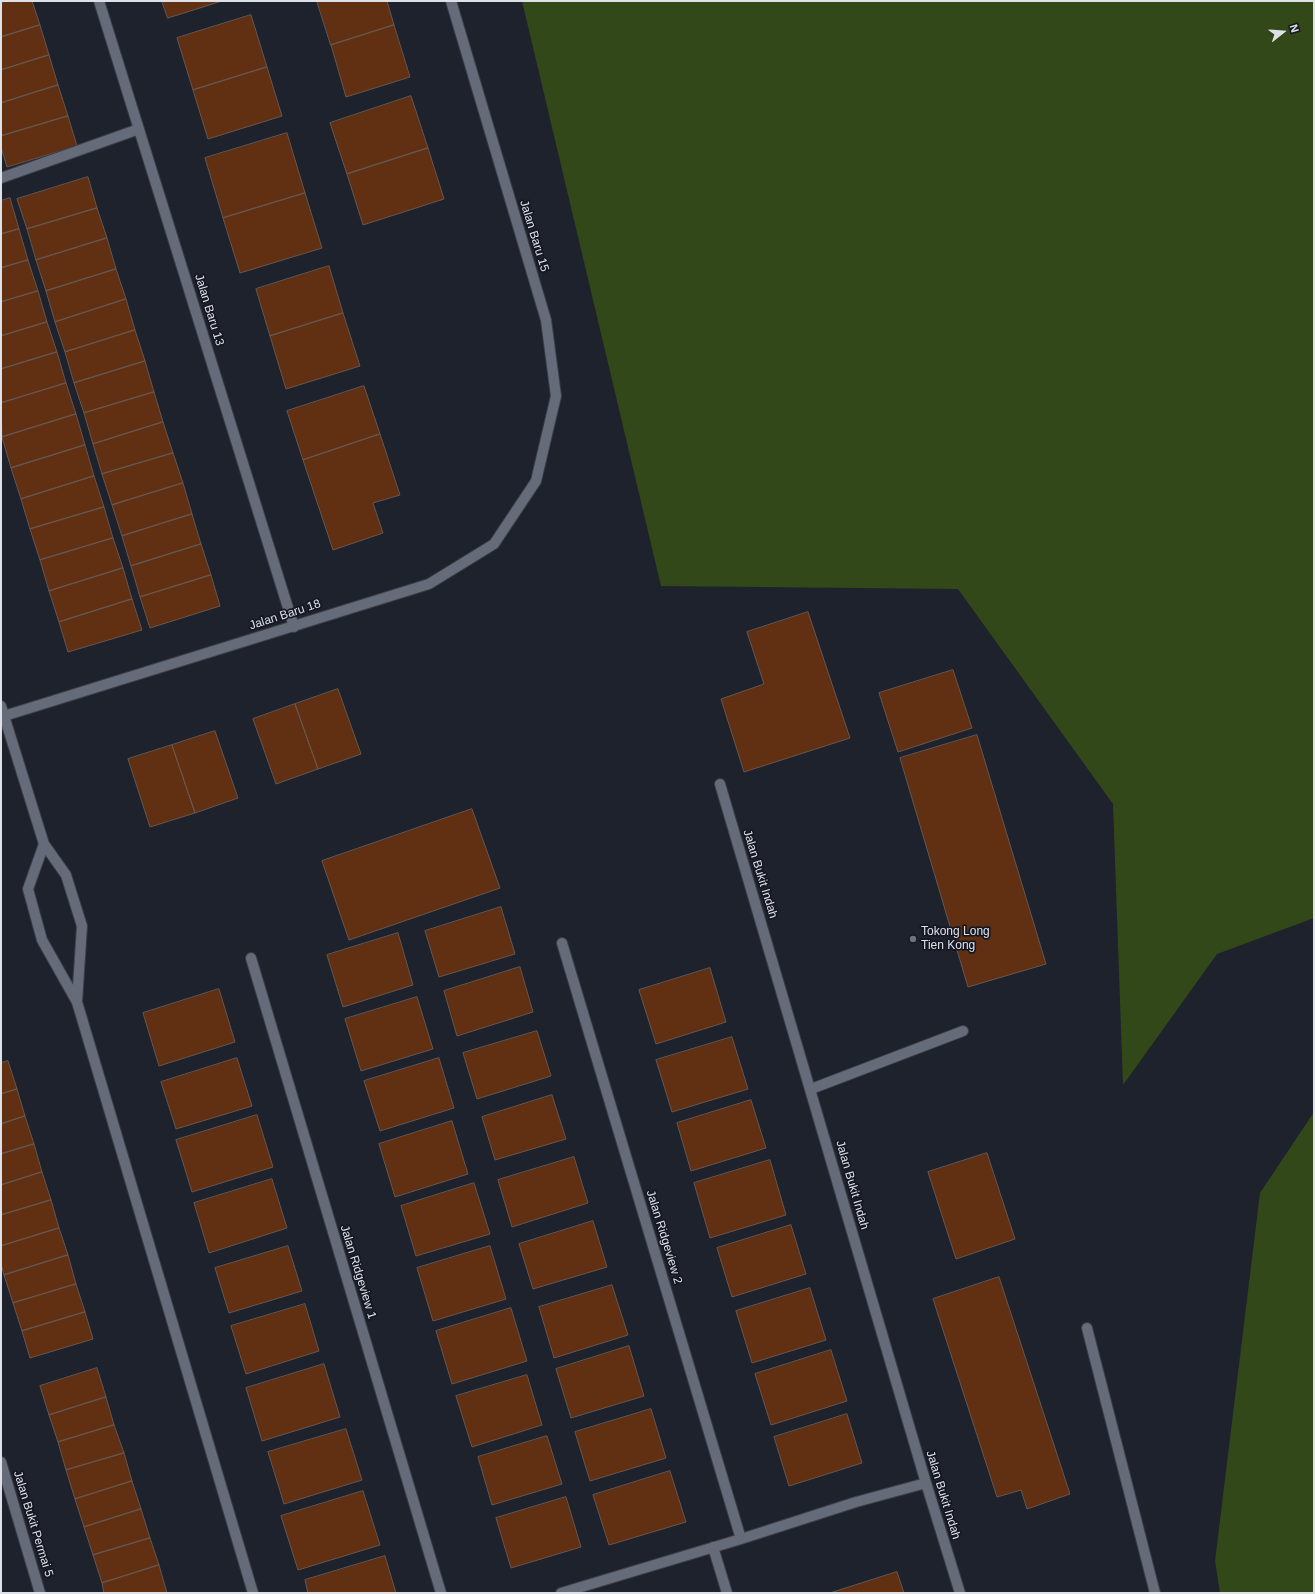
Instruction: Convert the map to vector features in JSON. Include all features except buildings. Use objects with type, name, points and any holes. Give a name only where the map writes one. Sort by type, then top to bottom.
[{"type":"street","name":"Jalan Baru 13","points":[[99,1],[294,627]]},
{"type":"street","name":"Jalan Baru 15","points":[[451,1],[546,320],[556,396],[536,481]]},
{"type":"street","points":[[1,178],[139,129]]},
{"type":"street","name":"Jalan Baru 18","points":[[4,716],[429,584],[494,544],[536,481]]},
{"type":"street","points":[[1,706],[44,844],[66,875],[82,926],[77,1002]]},
{"type":"street","name":"Jalan Bukit Indah","points":[[720,784],[926,1483],[960,1593]]},
{"type":"street","points":[[44,844],[28,889],[42,940],[77,1002],[253,1593]]},
{"type":"street","name":"Jalan Ridgeview 2","points":[[562,943],[741,1540]]},
{"type":"street","name":"Jalan Ridgeview 1","points":[[251,958],[441,1593]]},
{"type":"street","points":[[811,1089],[964,1031]]},
{"type":"street","points":[[1087,1328],[1155,1593]]},
{"type":"street","name":"Jalan Bukit Permai 5","points":[[1,1462],[40,1593]]},
{"type":"street","points":[[561,1593],[741,1540],[856,1502],[926,1483]]},
{"type":"street","points":[[714,1547],[727,1593]]},
{"type":"green space","points":[[522,1],[1314,1],[1314,918],[1217,954],[1123,1085],[1113,804],[958,589],[661,586]]},
{"type":"green space","points":[[1314,1112],[1314,1593],[1220,1593],[1215,1561],[1260,1193]]},
{"type":"place","name":"Tokong Long Tien Kong","points":[[913,939]]}]
